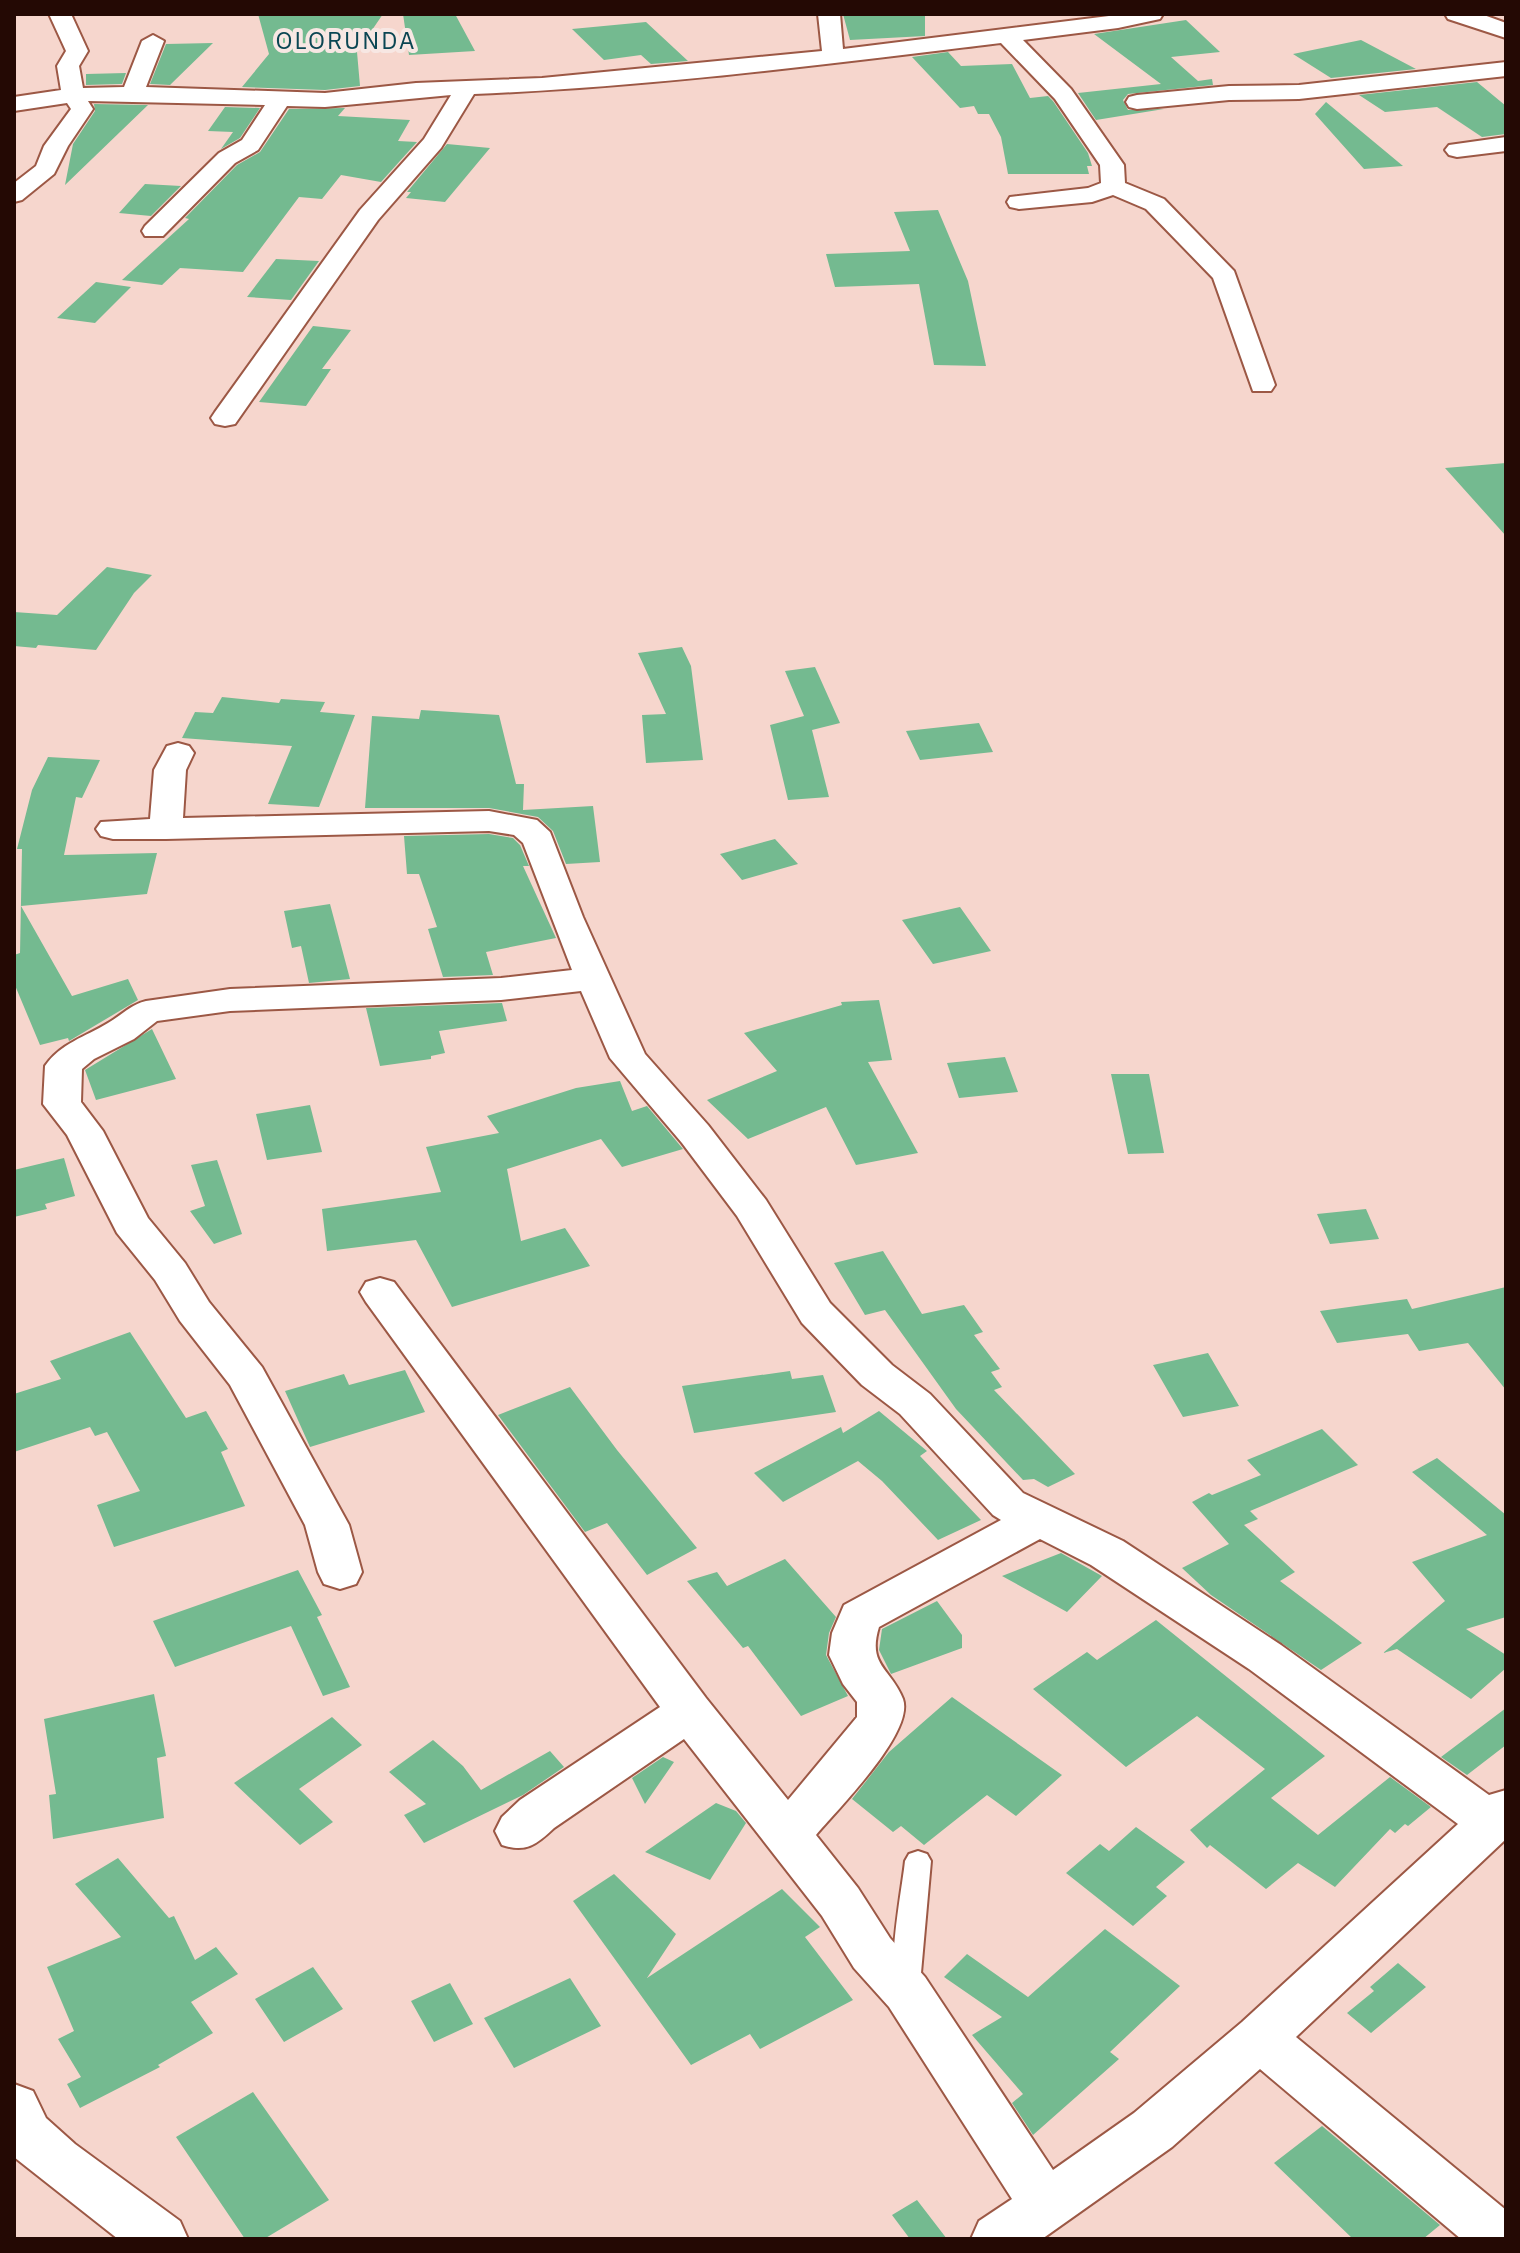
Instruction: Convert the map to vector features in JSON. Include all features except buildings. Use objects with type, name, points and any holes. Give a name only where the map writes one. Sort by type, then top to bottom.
[{"type":"street","points":[[14,195],[46,169],[56,146],[82,109],[73,95],[68,66],[77,51],[60,14]]},
{"type":"street","points":[[829,14],[833,56]]},
{"type":"street","points":[[14,104],[73,95],[132,94],[346,99],[416,90],[643,77],[1007,36],[1118,22],[1152,14]]},
{"type":"street","points":[[1457,14],[1506,31]]},
{"type":"street","points":[[1007,36],[1063,94],[1112,165],[1113,187]]},
{"type":"street","points":[[132,94],[153,41]]},
{"type":"street","points":[[1137,102],[1229,93],[1299,92],[1506,69]]},
{"type":"street","points":[[225,418],[369,215],[433,143],[467,87]]},
{"type":"street","points":[[154,231],[227,158],[250,145],[280,99]]},
{"type":"street","points":[[1457,150],[1506,144]]},
{"type":"street","points":[[1019,202],[1092,195],[1113,187],[1155,204],[1225,276],[1262,385]]},
{"type":"street","points":[[166,829],[170,770],[178,753]]},
{"type":"street","points":[[113,829],[489,821],[525,827],[538,839],[592,979],[628,1058],[695,1134],[752,1209],[816,1313],[877,1375],[915,1404],[1008,1504],[1107,1553],[1500,1817],[1260,2038],[1153,2130],[998,2239]]},
{"type":"street","points":[[340,1572],[327,1525],[247,1377],[194,1311],[171,1272],[131,1224],[84,1131],[62,1104],[64,1066],[81,1051],[121,1031],[146,1012],[230,1000],[501,989],[592,979]]},
{"type":"street","points":[[380,1292],[689,1711],[855,1922],[872,1953],[907,1992],[1046,2205]]},
{"type":"street","points":[[788,1834],[875,1730],[882,1716],[882,1699],[854,1661],[852,1641],[860,1617],[1037,1521]]},
{"type":"street","points":[[519,1831],[537,1814],[689,1711]]},
{"type":"street","points":[[1260,2038],[1501,2239]]},
{"type":"street","points":[[18,2127],[56,2161],[161,2239]]},
{"type":"lane","points":[[907,1992],[908,1950],[918,1861]]},
{"type":"district","name":"OLORUNDA","points":[[346,40]]}]
